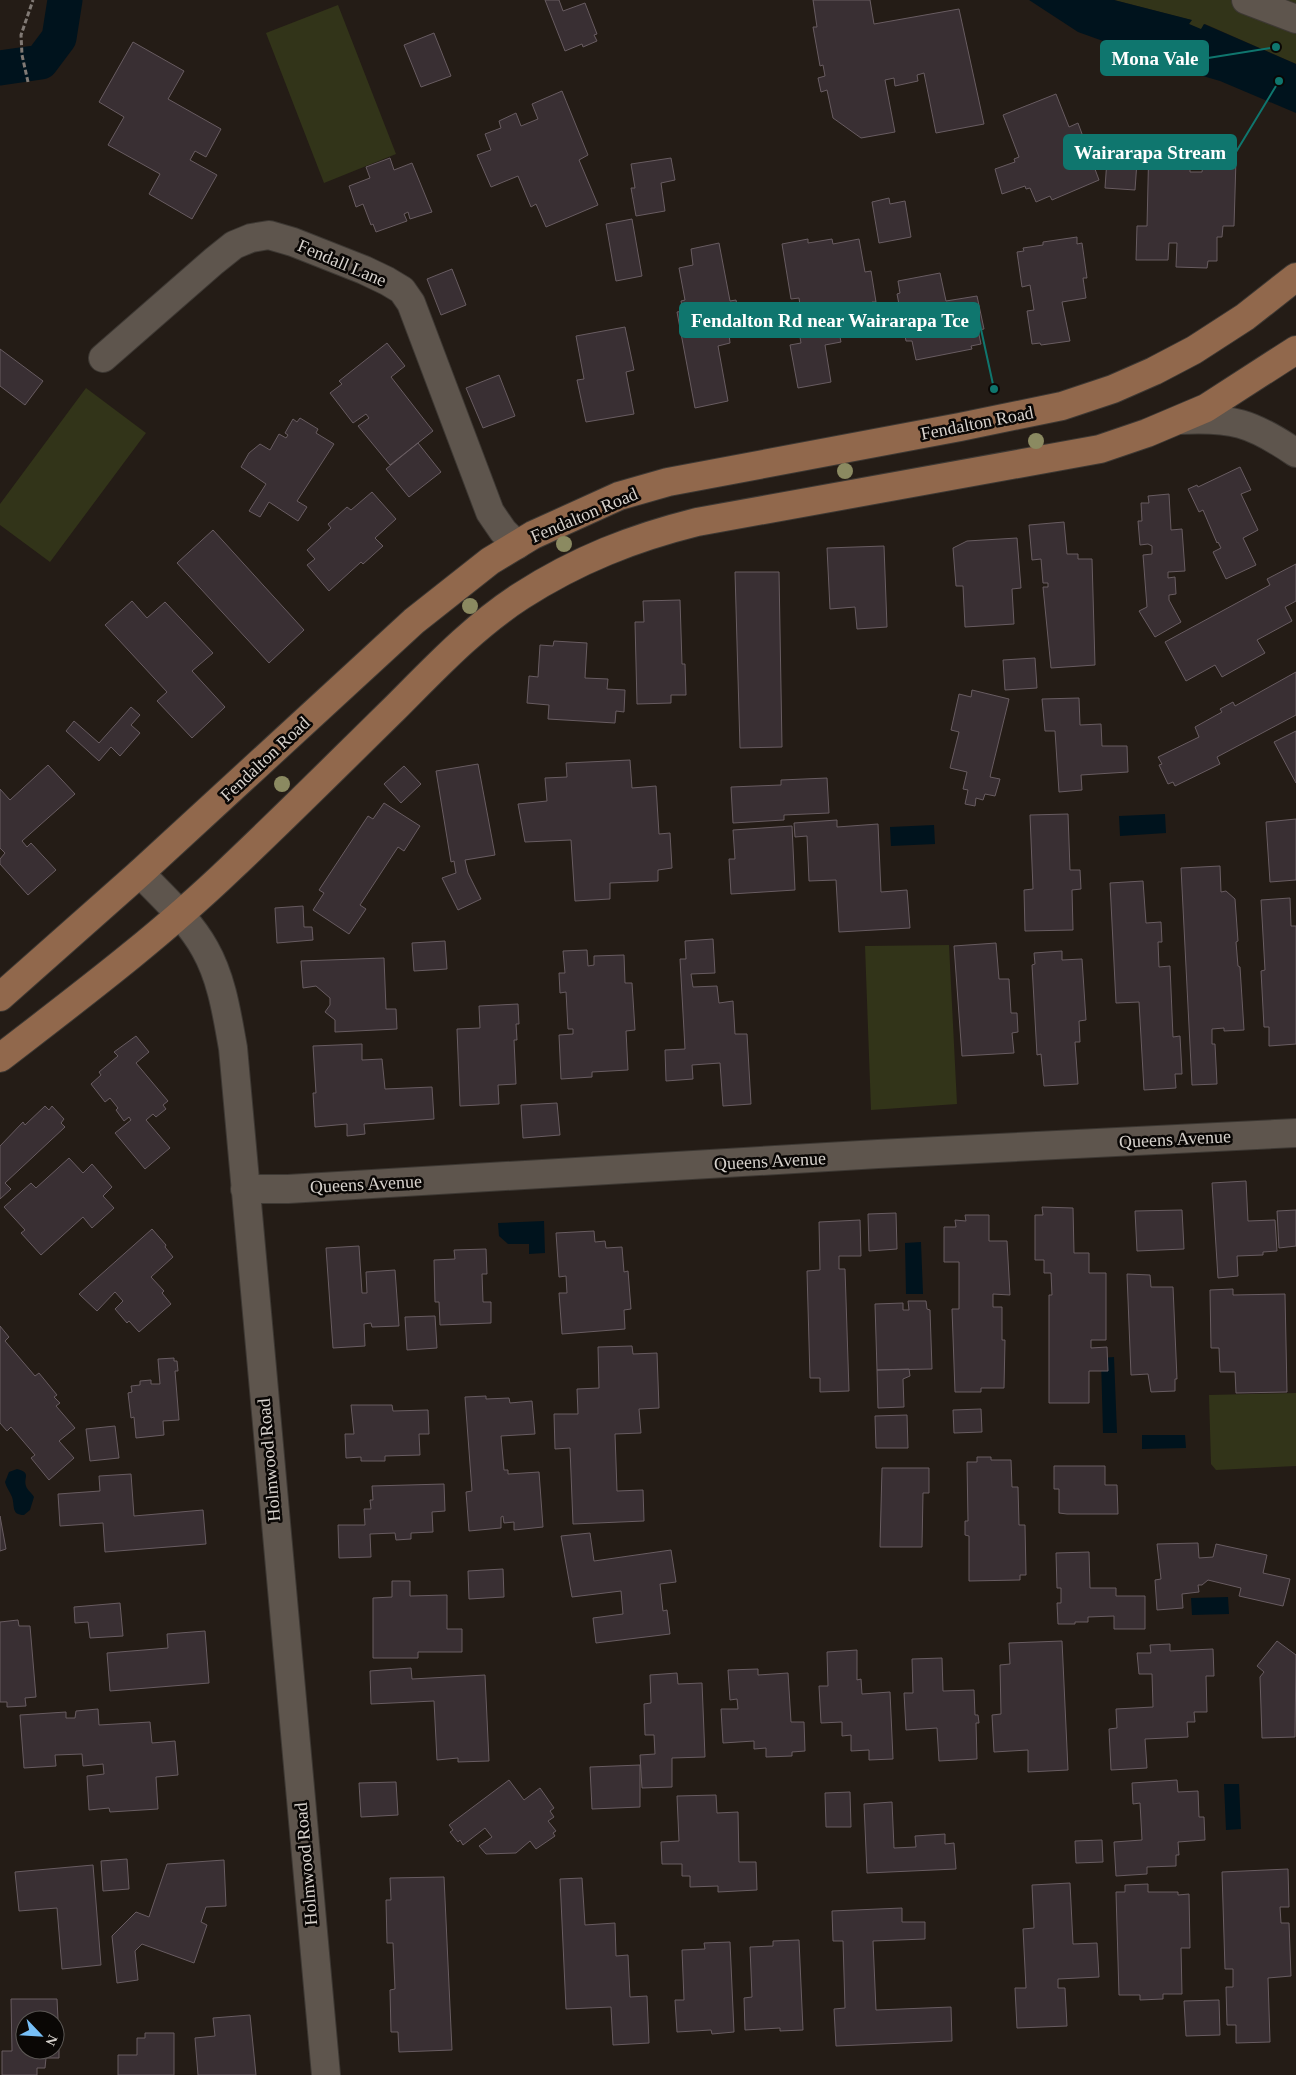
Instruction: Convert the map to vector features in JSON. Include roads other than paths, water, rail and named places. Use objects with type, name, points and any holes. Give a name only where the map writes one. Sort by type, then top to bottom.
[{"type":"main road","name":"Fendalton Road","points":[[0,997],[140,873],[414,621],[490,561],[517,545],[556,524],[619,496],[668,482],[979,424],[1062,406],[1154,371],[1194,350],[1245,317],[1296,277]]},
{"type":"main road","points":[[0,1058],[147,943],[228,871],[469,634],[519,597],[564,570],[607,550],[655,532],[697,522],[1093,450],[1147,433],[1206,408],[1296,350]]},
{"type":"street","points":[[1246,0],[1296,19]]},
{"type":"street","name":"Fendall Lane","points":[[103,358],[214,261],[234,246],[251,238],[269,235],[293,242],[387,280],[402,290],[411,303],[490,512],[503,531],[517,545]]},
{"type":"street","points":[[1179,420],[1207,418],[1234,421],[1257,429],[1296,453]]},
{"type":"street","name":"Holmwood Road","points":[[140,873],[180,914],[205,949],[224,1000],[233,1048],[326,2075]]},
{"type":"street","name":"Queens Avenue","points":[[245,1189],[298,1188],[878,1154],[1296,1133]]},
{"type":"water","points":[[1029,0],[1114,0],[1192,20],[1189,24],[1201,29],[1204,24],[1296,64],[1296,113],[1220,81],[1189,72],[1078,32]]},
{"type":"water","points":[[1165,814],[1166,833],[1120,836],[1119,816]]},
{"type":"water","points":[[934,825],[935,844],[891,846],[890,827]]},
{"type":"water","points":[[544,1221],[545,1253],[529,1254],[529,1244],[508,1244],[499,1236],[498,1223]]},
{"type":"water","points":[[921,1242],[923,1294],[906,1294],[905,1243]]},
{"type":"water","points":[[1114,1357],[1117,1433],[1103,1433],[1101,1358]]},
{"type":"water","points":[[1142,1435],[1185,1435],[1186,1448],[1142,1449]]},
{"type":"water","points":[[17,1469],[26,1474],[25,1483],[27,1489],[34,1497],[30,1510],[24,1515],[15,1512],[12,1497],[5,1482],[9,1472]]},
{"type":"water","points":[[1228,1597],[1229,1614],[1192,1615],[1191,1598]]},
{"type":"water","points":[[1224,1784],[1239,1784],[1241,1829],[1226,1830]]},
{"type":"waterway","points":[[0,68],[41,62],[59,38],[65,0]]},
{"type":"place","name":"Mona Vale","points":[[1276,47]]},
{"type":"place","name":"Wairarapa Stream","points":[[1279,81]]},
{"type":"place","name":"Fendalton Rd near Wairarapa Tce","points":[[994,389]]}]
